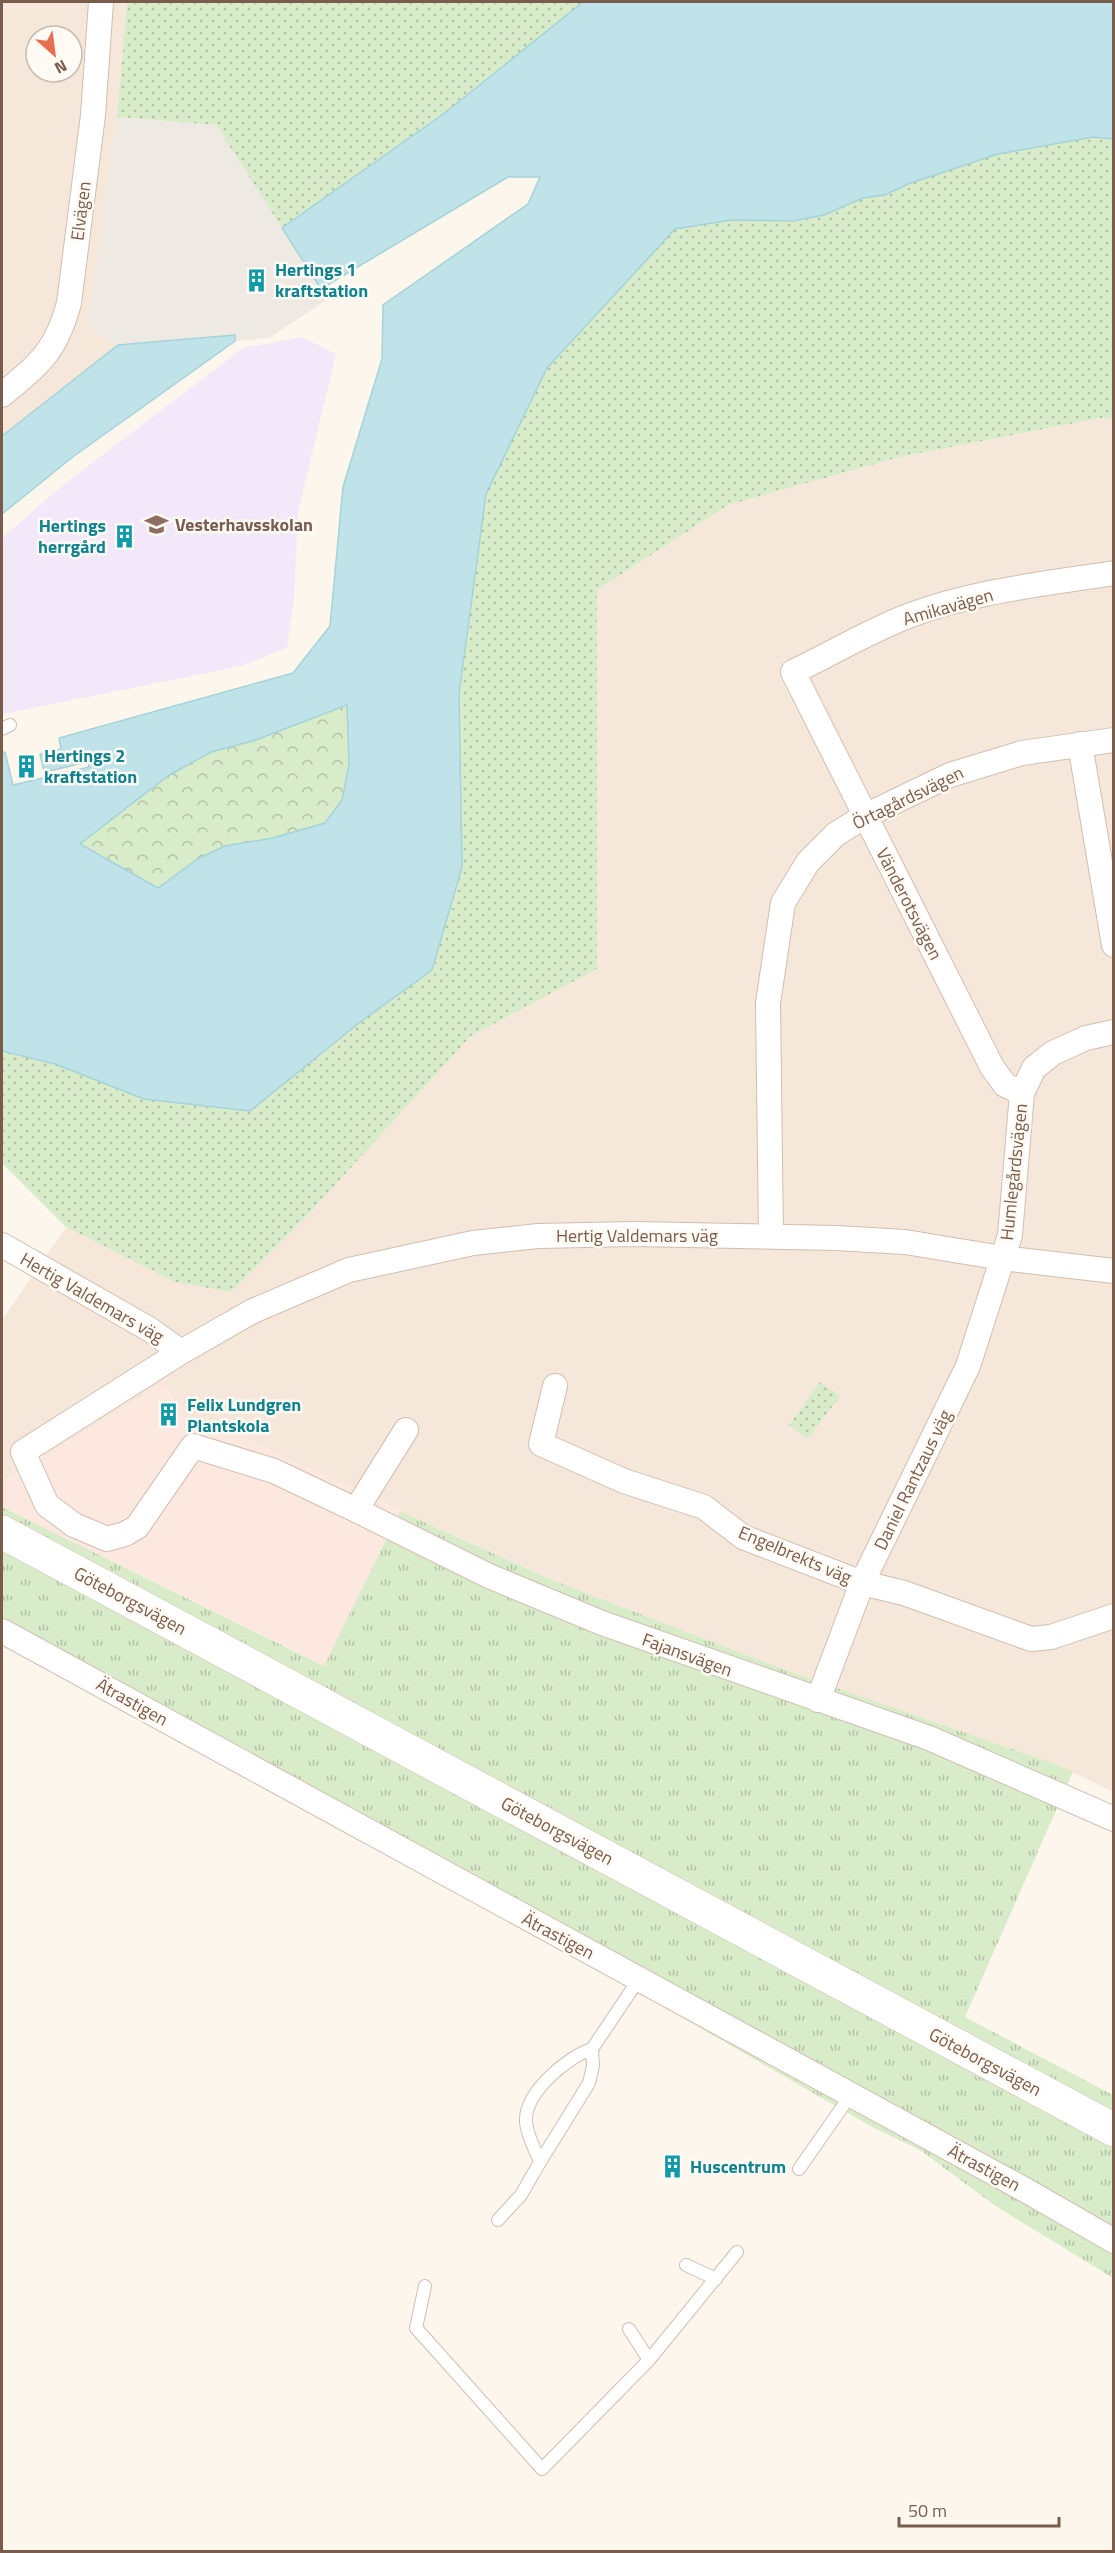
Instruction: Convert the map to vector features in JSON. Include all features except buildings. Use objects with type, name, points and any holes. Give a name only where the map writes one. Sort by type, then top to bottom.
[{"type":"main road","name":"Göteborgsvägen","points":[[2,1532],[1113,2130]]},
{"type":"street","name":"Elvägen","points":[[2,395],[52,349],[61,332],[69,303],[93,115],[101,2]]},
{"type":"street","name":"Amikavägen","points":[[793,672],[907,616],[952,602],[989,593],[1113,573]]},
{"type":"street","name":"Vänderotsvägen","points":[[793,672],[992,1067],[1005,1085],[1022,1093]]},
{"type":"street","name":"Örtagårdsvägen","points":[[771,1236],[768,1003],[783,903],[808,862],[836,834],[864,816],[950,775],[1022,753],[1113,740]]},
{"type":"street","points":[[1080,744],[1113,945]]},
{"type":"street","name":"Humlegårdsvägen","points":[[1002,1258],[1011,1235],[1022,1093],[1034,1068],[1053,1053],[1086,1038],[1113,1032]]},
{"type":"street","name":"Hertig Valdemars väg","points":[[23,1452],[181,1352],[253,1311],[349,1270],[472,1243],[538,1236],[771,1236],[905,1242],[1002,1258],[1113,1270]]},
{"type":"street","name":"Hertig Valdemars väg","points":[[2,1245],[149,1329],[181,1352]]},
{"type":"street","name":"Daniel Rantzaus väg","points":[[818,1700],[862,1583],[963,1381],[1002,1258]]},
{"type":"street","name":"Engelbrekts väg","points":[[555,1386],[541,1444],[624,1480],[704,1507],[743,1537],[862,1583],[904,1593],[1031,1639],[1051,1637],[1113,1616]]},
{"type":"street","points":[[356,1510],[406,1430]]},
{"type":"street","name":"Fajansvägen","points":[[23,1452],[47,1505],[74,1525],[107,1539],[125,1534],[137,1527],[193,1446],[274,1471],[489,1576],[602,1623],[929,1738],[1113,1819]]},
{"type":"street","name":"Ätrastigen","points":[[2,1631],[1113,2241]]},
{"type":"lane","points":[[540,2162],[528,2133],[527,2104],[543,2085],[576,2055],[592,2049],[639,1979]]},
{"type":"lane","points":[[498,2220],[521,2195],[589,2083],[593,2066],[592,2049]]},
{"type":"lane","points":[[798,2169],[850,2096]]},
{"type":"lane","points":[[425,2286],[416,2328],[542,2469],[649,2360],[737,2252]]},
{"type":"lane","points":[[686,2265],[716,2279]]},
{"type":"lane","points":[[629,2329],[649,2360]]},
{"type":"shaded area","points":[[2,2],[127,2],[117,117],[89,328],[118,345],[2,436]]},
{"type":"shaded area","points":[[117,117],[216,125],[328,299],[269,338],[235,341],[235,335],[118,345],[89,328]]},
{"type":"shaded area","name":"Vesterhavsskolan","points":[[302,337],[336,354],[298,512],[294,599],[287,648],[241,666],[2,714],[2,538],[62,486],[243,348]]},
{"type":"shaded area","points":[[1100,418],[1113,419],[1113,1792],[1058,1765],[788,1671],[552,1580],[357,1491],[196,1437],[40,1457],[2,1482],[2,1320],[66,1227],[175,1282],[231,1291],[305,1218],[471,1036],[597,969],[597,590],[728,505],[900,457]]},
{"type":"shaded area","points":[[164,1382],[196,1436],[222,1427],[400,1510],[325,1666],[2,1507],[2,1482]]},
{"type":"green space","points":[[127,2],[583,2],[446,112],[282,228],[216,125],[117,117]]},
{"type":"green space","points":[[1093,137],[1113,139],[1113,419],[1100,418],[900,457],[728,505],[597,590],[597,969],[471,1036],[305,1218],[231,1292],[175,1282],[66,1227],[2,1163],[2,1051],[55,1064],[359,1023],[432,970],[462,867],[459,694],[486,494],[546,368],[674,229],[732,220],[793,221],[824,215],[863,198],[885,195],[908,184],[998,154]]},
{"type":"green space","points":[[347,705],[349,764],[342,800],[325,823],[273,838],[225,846],[199,858],[158,888],[80,844],[168,776],[211,751],[253,741]]},
{"type":"green space","points":[[820,1382],[840,1396],[808,1439],[789,1425]]},
{"type":"green space","points":[[2,1507],[324,1666],[400,1511],[552,1580],[788,1671],[1073,1772],[965,2017],[1113,2095],[1113,2278],[994,2205],[920,2150],[872,2127],[2,1624]]},
{"type":"water","points":[[583,2],[1113,2],[1113,139],[1093,137],[998,154],[908,184],[885,195],[863,198],[824,215],[793,221],[732,220],[675,229],[547,368],[486,494],[459,694],[462,867],[432,970],[359,1023],[250,1111],[144,1099],[55,1064],[2,1051],[2,753],[5,752],[13,785],[89,767],[88,762],[44,772],[40,754],[61,749],[59,738],[293,673],[330,626],[343,487],[382,359],[383,305],[528,204],[540,177],[508,177],[321,289],[282,228],[446,112]],"holes":[[[347,705],[349,764],[342,800],[325,823],[273,838],[225,846],[199,858],[158,888],[80,844],[168,776],[211,752],[253,741]]]},
{"type":"water","points":[[235,335],[235,341],[74,456],[2,514],[2,436],[118,345]]},
{"type":"place","name":"Hertings 1 kraftstation","points":[[257,280]]},
{"type":"place","name":"Vesterhavsskolan","points":[[157,525]]},
{"type":"place","name":"Hertings herrgård","points":[[124,536]]},
{"type":"place","name":"Hertings 2 kraftstation","points":[[26,766]]},
{"type":"place","name":"Felix Lundgren Plantskola","points":[[169,1415]]},
{"type":"place","name":"Huscentrum","points":[[672,2167]]}]
